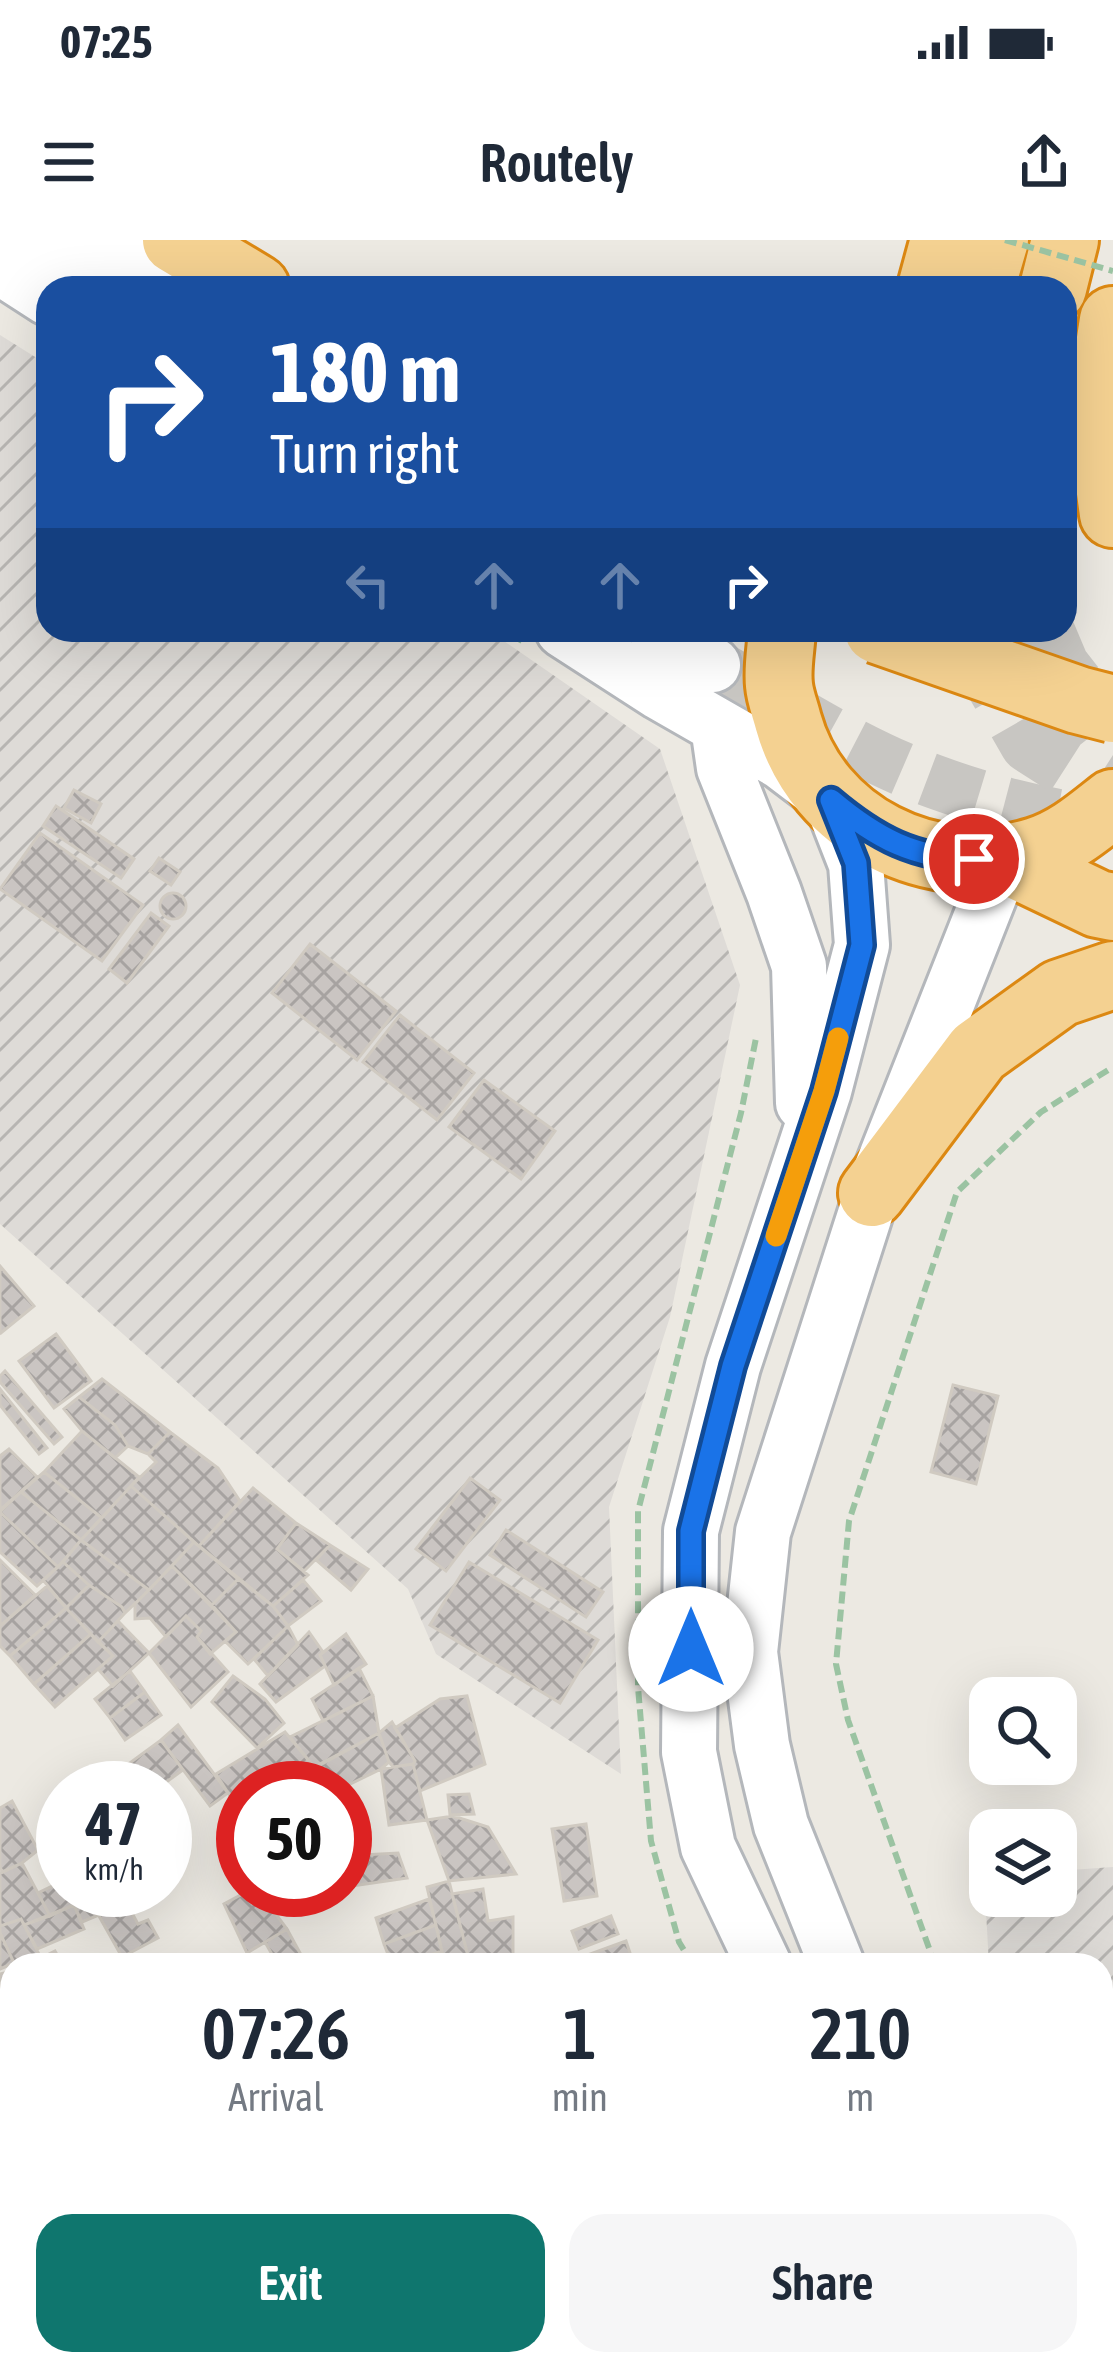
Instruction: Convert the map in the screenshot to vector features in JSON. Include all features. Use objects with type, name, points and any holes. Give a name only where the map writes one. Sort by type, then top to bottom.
[{"type":"highway","points":[[176,240],[236,276]]},
{"type":"highway","points":[[934,276],[944,240]]},
{"type":"highway","points":[[984,276],[995,240]]},
{"type":"highway","points":[[1056,276],[1065,240]]},
{"type":"highway","points":[[1113,320],[1099,412],[1113,514]]},
{"type":"highway","points":[[1077,498],[1113,526]]},
{"type":"highway","points":[[781,642],[778,686],[796,747],[831,800],[883,838],[944,859],[1004,859],[1073,835],[1113,803]]},
{"type":"highway","points":[[912,642],[1113,709]]},
{"type":"highway","points":[[1004,859],[1113,907]]},
{"type":"highway","points":[[872,1192],[978,1052],[1060,993],[1113,975]]},
{"type":"main road","points":[[26,240],[84,276]]},
{"type":"main road","points":[[104,240],[160,276]]},
{"type":"main road","points":[[0,267],[36,290]]},
{"type":"main road","points":[[582,642],[781,762],[831,800],[856,863],[862,945],[824,1091],[733,1366],[691,1531],[689,1752],[708,1847],[758,1953]]},
{"type":"main road","points":[[676,642],[713,665]]},
{"type":"main road","points":[[718,726],[724,768],[799,966],[805,1147]]},
{"type":"main road","points":[[832,1953],[781,1825],[762,1745],[750,1652],[764,1532],[872,1192],[1004,859]]},
{"type":"path","points":[[1005,240],[1113,271]]},
{"type":"path","points":[[686,1953],[651,1841],[638,1687],[638,1511],[757,1034]]},
{"type":"path","points":[[931,1953],[848,1720],[836,1664],[849,1521],[957,1192],[1041,1112],[1113,1067]]},
{"type":"shaded area","points":[[0,335],[36,358],[36,642],[505,642],[660,749],[740,985],[670,1317],[609,1507],[621,1774],[436,1654],[408,1589],[0,1224]]},
{"type":"shaded area","points":[[1113,1867],[1113,1953],[988,1953],[986,1917],[1077,1917],[1077,1870]]},
{"type":"building","points":[[74,790],[101,804],[91,823],[64,808]]},
{"type":"building","points":[[56,806],[134,859],[121,878],[43,826]]},
{"type":"building","points":[[40,833],[143,905],[102,961],[0,889]]},
{"type":"building","points":[[159,858],[180,872],[171,885],[150,871]]},
{"type":"building","points":[[173,893],[186,906],[173,919],[160,906]]},
{"type":"building","points":[[151,913],[169,926],[127,983],[109,969]]},
{"type":"building","points":[[310,944],[396,1011],[357,1060],[272,993]]},
{"type":"building","points":[[400,1015],[474,1073],[437,1120],[363,1062]]},
{"type":"building","points":[[484,1080],[555,1131],[521,1179],[449,1127]]},
{"type":"building","points":[[0,1266],[34,1306],[1,1333],[0,1331]]},
{"type":"building","points":[[56,1334],[91,1381],[54,1408],[19,1361]]},
{"type":"building","points":[[5,1371],[62,1437],[54,1444],[0,1382]]},
{"type":"building","points":[[102,1379],[170,1432],[148,1454],[128,1446],[115,1425],[79,1397]]},
{"type":"building","points":[[953,1385],[998,1396],[976,1484],[931,1472]]},
{"type":"building","points":[[0,1389],[47,1448],[39,1454],[0,1405]]},
{"type":"building","points":[[79,1397],[115,1425],[128,1446],[115,1458],[64,1409]]},
{"type":"building","points":[[82,1431],[139,1477],[102,1518],[44,1472]]},
{"type":"building","points":[[170,1432],[218,1468],[240,1501],[199,1546],[131,1486],[156,1462],[148,1454]]},
{"type":"building","points":[[9,1449],[37,1477],[0,1510],[0,1456]]},
{"type":"building","points":[[44,1472],[102,1518],[81,1540],[21,1492]]},
{"type":"building","points":[[470,1478],[500,1500],[446,1571],[416,1549]]},
{"type":"building","points":[[131,1486],[194,1542],[149,1590],[81,1540]]},
{"type":"building","points":[[253,1488],[296,1523],[277,1549],[308,1575],[273,1606],[199,1546]]},
{"type":"building","points":[[21,1492],[81,1540],[58,1567],[0,1512]]},
{"type":"building","points":[[0,1512],[58,1567],[37,1586],[0,1552]]},
{"type":"building","points":[[296,1523],[330,1545],[304,1571],[277,1549]]},
{"type":"building","points":[[506,1530],[603,1592],[586,1617],[490,1555]]},
{"type":"building","points":[[81,1540],[149,1590],[125,1613],[63,1562]]},
{"type":"building","points":[[194,1542],[238,1579],[212,1605],[172,1566]]},
{"type":"building","points":[[330,1545],[368,1569],[351,1590],[316,1560]]},
{"type":"building","points":[[0,1560],[35,1595],[0,1626]]},
{"type":"building","points":[[63,1562],[89,1585],[66,1608],[43,1580]]},
{"type":"building","points":[[469,1562],[598,1640],[560,1703],[430,1625]]},
{"type":"building","points":[[172,1566],[236,1632],[210,1654],[197,1637],[201,1631],[186,1616],[166,1637],[150,1618],[135,1619],[135,1604]]},
{"type":"building","points":[[238,1579],[273,1606],[288,1626],[248,1664],[225,1641],[236,1632],[212,1605]]},
{"type":"building","points":[[303,1580],[321,1601],[288,1626],[273,1606]]},
{"type":"building","points":[[89,1585],[125,1613],[98,1642],[66,1608]]},
{"type":"building","points":[[47,1586],[66,1608],[10,1656],[0,1646],[0,1626]]},
{"type":"building","points":[[66,1608],[91,1634],[34,1684],[10,1656]]},
{"type":"building","points":[[186,1616],[201,1631],[197,1637],[228,1672],[191,1707],[149,1653]]},
{"type":"building","points":[[118,1621],[149,1653],[113,1686],[98,1669],[113,1656],[98,1642]]},
{"type":"building","points":[[288,1626],[298,1645],[268,1676],[254,1659]]},
{"type":"building","points":[[309,1632],[323,1652],[325,1666],[276,1702],[260,1684]]},
{"type":"building","points":[[91,1634],[113,1656],[55,1707],[34,1684]]},
{"type":"building","points":[[346,1634],[366,1664],[334,1685],[320,1655]]},
{"type":"building","points":[[359,1668],[373,1696],[323,1721],[312,1699]]},
{"type":"building","points":[[130,1671],[145,1692],[110,1718],[95,1699]]},
{"type":"building","points":[[233,1676],[265,1699],[284,1723],[257,1748],[212,1702]]},
{"type":"building","points":[[145,1692],[161,1715],[125,1740],[110,1718]]},
{"type":"building","points":[[373,1696],[379,1733],[325,1761],[309,1761],[290,1737]]},
{"type":"building","points":[[467,1696],[485,1764],[420,1791],[415,1761],[395,1728],[440,1699]]},
{"type":"building","points":[[392,1722],[413,1764],[393,1767],[389,1762],[379,1733]]},
{"type":"building","points":[[178,1725],[216,1777],[216,1802],[210,1806],[192,1782],[192,1761],[177,1761],[161,1740]]},
{"type":"building","points":[[285,1732],[309,1761],[237,1761]]},
{"type":"building","points":[[379,1733],[389,1762],[372,1773],[372,1761],[328,1761]]},
{"type":"building","points":[[161,1740],[176,1761],[132,1761]]},
{"type":"building","points":[[413,1764],[427,1820],[389,1825],[381,1769]]},
{"type":"building","points":[[469,1794],[474,1814],[450,1815],[448,1795]]},
{"type":"building","points":[[12,1801],[36,1846],[22,1863],[3,1872],[0,1868],[0,1808]]},
{"type":"building","points":[[453,1816],[488,1827],[516,1874],[449,1881],[427,1820]]},
{"type":"building","points":[[586,1824],[597,1896],[564,1901],[552,1829]]},
{"type":"building","points":[[398,1853],[407,1878],[372,1883],[372,1854]]},
{"type":"building","points":[[22,1863],[36,1890],[36,1917],[47,1917],[0,1926],[0,1873]]},
{"type":"building","points":[[449,1881],[467,1953],[442,1953],[427,1887]]},
{"type":"building","points":[[483,1889],[488,1921],[513,1917],[513,1953],[467,1953],[452,1894]]},
{"type":"building","points":[[429,1899],[436,1925],[384,1944],[376,1918]]},
{"type":"building","points":[[611,1916],[618,1934],[579,1949],[572,1931]]},
{"type":"building","points":[[44,1917],[79,1917],[84,1929],[37,1949],[24,1925]]},
{"type":"building","points":[[100,1917],[134,1917],[138,1924],[148,1920],[158,1938],[120,1953]]},
{"type":"building","points":[[230,1917],[278,1917],[287,1929],[247,1953]]},
{"type":"building","points":[[21,1919],[38,1953],[9,1953],[0,1926]]},
{"type":"building","points":[[436,1925],[442,1951],[387,1953],[384,1944]]},
{"type":"building","points":[[287,1929],[300,1953],[271,1953],[265,1942]]},
{"type":"building","points":[[0,1933],[9,1953],[0,1953]]},
{"type":"building","points":[[626,1941],[630,1953],[593,1953]]},
{"type":"tunnel","points":[[975,642],[1032,741],[1113,793]]},
{"type":"tunnel","points":[[1046,642],[1057,668],[1103,727]]},
{"type":"tunnel","points":[[713,665],[824,730],[911,773],[1004,804],[1111,824]]},
{"type":"slow traffic","points":[[776,1236],[838,1038]]},
{"type":"route","points":[[691,1649],[691,1531],[733,1366],[824,1091],[862,945],[856,863],[831,800],[883,838],[944,859],[974,859]]}]
